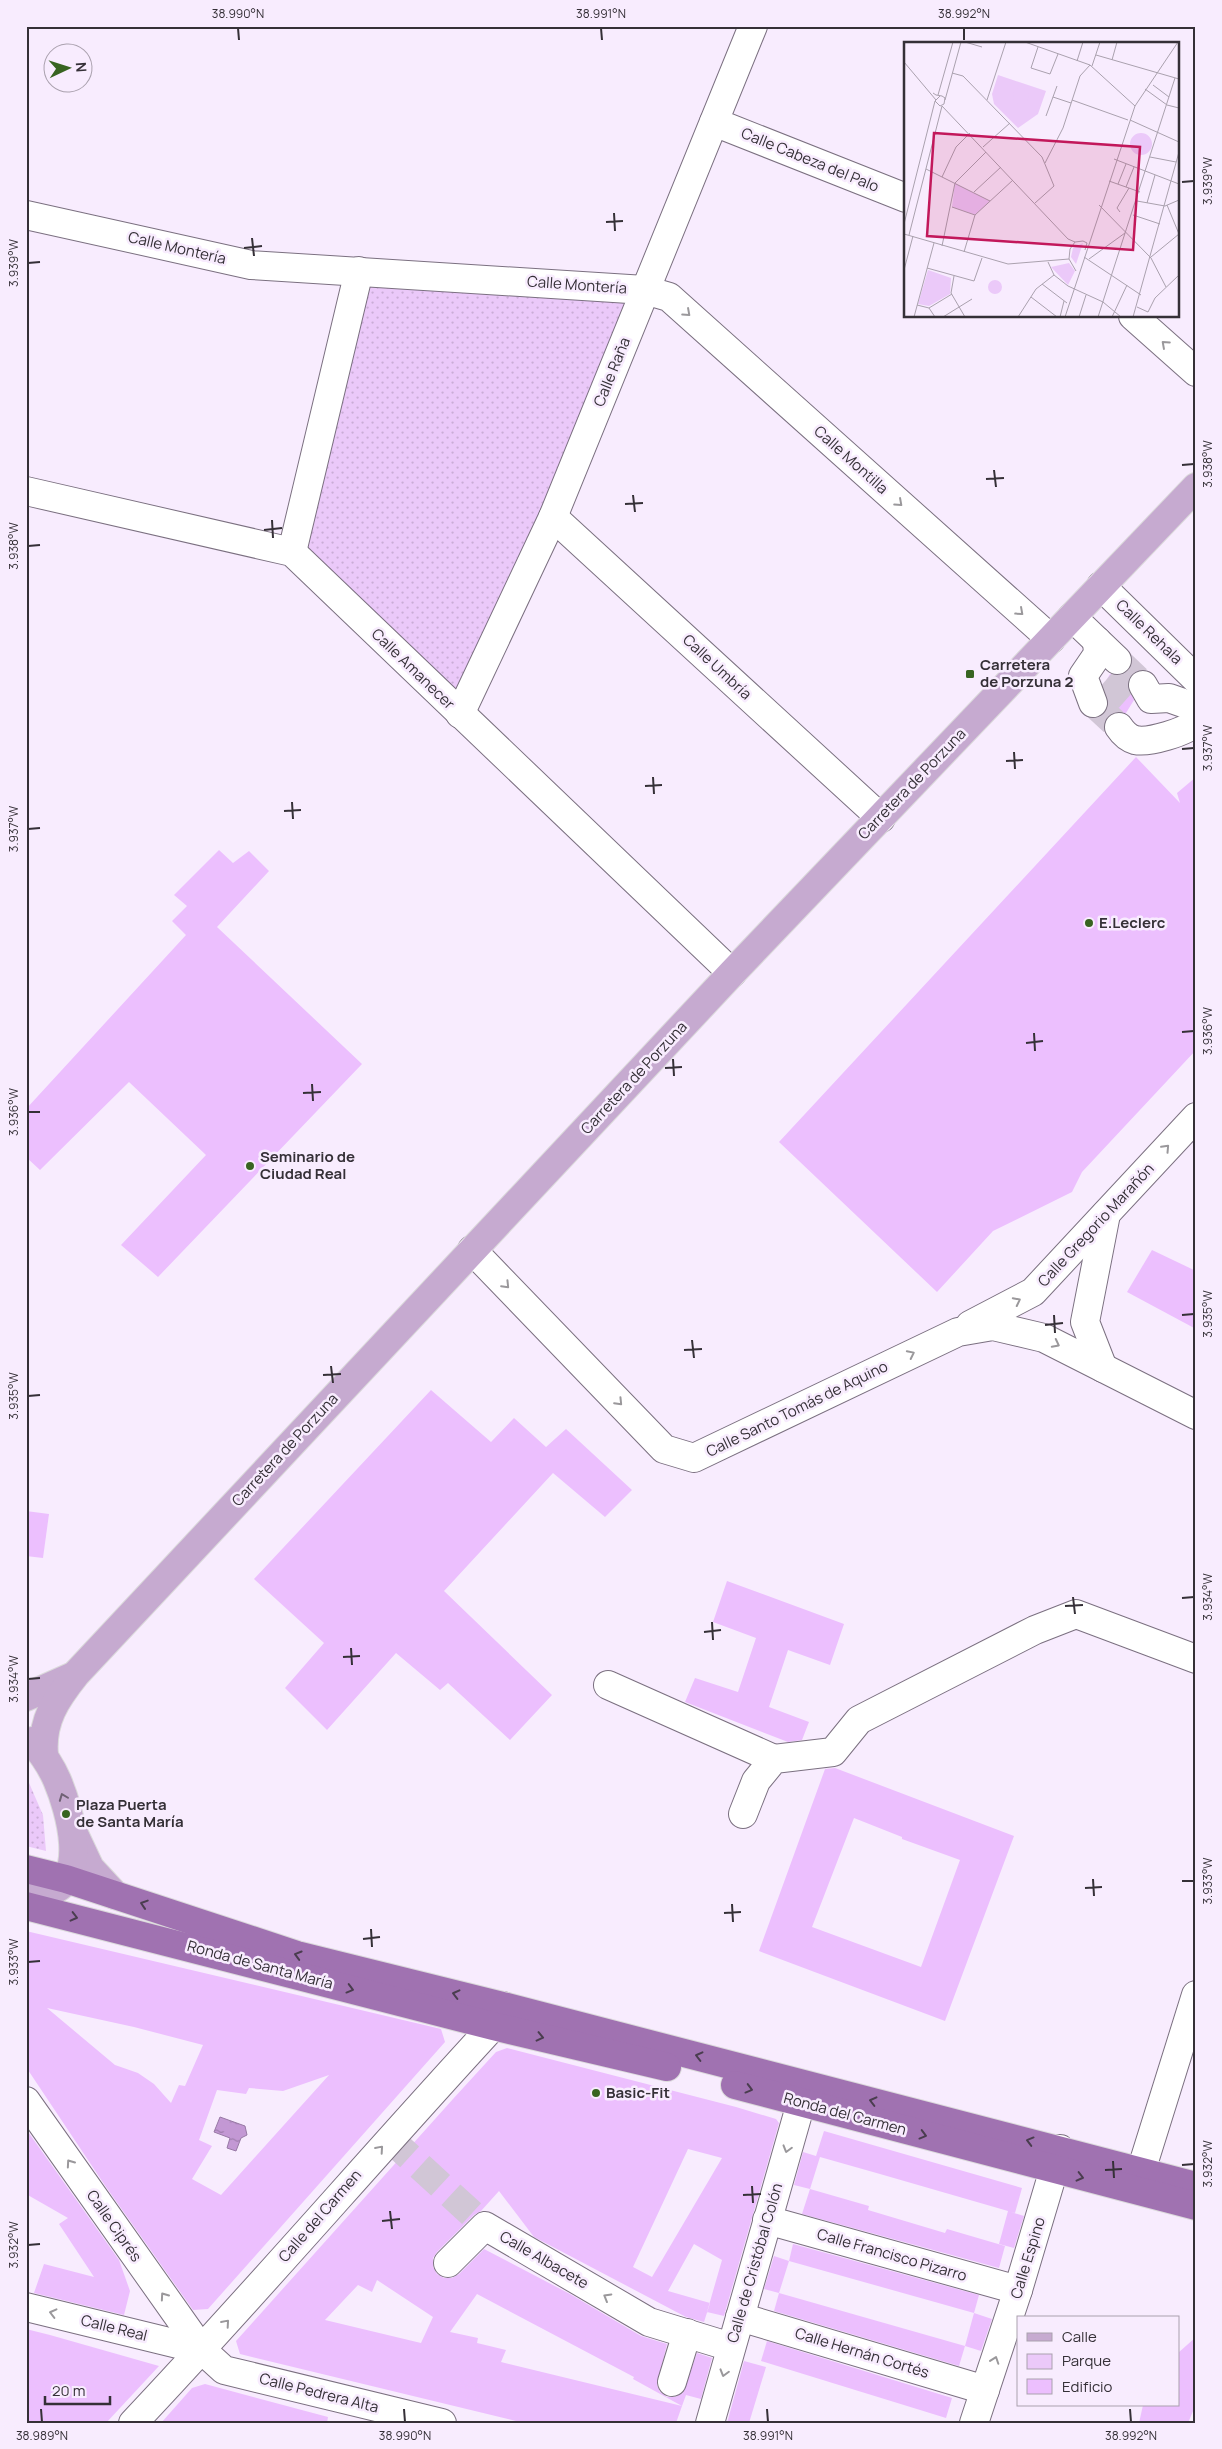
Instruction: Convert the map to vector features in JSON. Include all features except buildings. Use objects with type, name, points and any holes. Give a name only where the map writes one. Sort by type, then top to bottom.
[{"type":"highway","points":[[26,1868],[66,1879]]},
{"type":"highway","name":"Ronda de Santa María","points":[[66,1879],[297,1955],[498,2016]]},
{"type":"highway","name":"Ronda de Santa María","points":[[26,1906],[498,2016]]},
{"type":"highway","name":"Ronda del Carmen","points":[[498,2016],[674,2069],[800,2103],[1057,2160],[1141,2171],[1196,2186]]},
{"type":"highway","name":"Ronda del Carmen","points":[[498,2016],[1057,2160],[1196,2206]]},
{"type":"main road","name":"Carretera de Porzuna","points":[[76,1674],[732,973],[1196,487]]},
{"type":"main road","points":[[26,1697],[50,1688],[76,1674]]},
{"type":"main road","points":[[44,1755],[42,1738],[45,1723],[56,1699],[76,1674]]},
{"type":"main road","points":[[26,1735],[44,1755],[56,1779],[67,1806],[72,1828],[90,1868],[115,1895]]},
{"type":"main road","points":[[26,1890],[44,1894],[57,1888],[66,1879],[72,1865],[72,1828]]},
{"type":"street","name":"Calle Raña","points":[[460,714],[553,517],[753,26]]},
{"type":"street","name":"Calle Cabeza del Palo","points":[[714,122],[904,197]]},
{"type":"street","name":"Calle Montería","points":[[26,215],[251,264],[645,290]]},
{"type":"street","points":[[26,491],[292,552],[359,271]]},
{"type":"street","name":"Calle Montilla","points":[[645,290],[669,297],[1051,639]]},
{"type":"street","points":[[1135,318],[1196,372]]},
{"type":"street","name":"Calle Umbría","points":[[553,517],[880,818]]},
{"type":"street","name":"Calle Amanecer","points":[[292,552],[732,973]]},
{"type":"street","name":"Calle Rehala","points":[[1101,586],[1196,679]]},
{"type":"street","points":[[1072,618],[1100,675]]},
{"type":"street","points":[[1196,702],[1186,704],[1169,698],[1135,707],[1125,735],[1135,740],[1150,741],[1191,727],[1196,722]]},
{"type":"street","name":"Calle Gregorio Marañón","points":[[958,1332],[1034,1292],[1196,1116]]},
{"type":"street","points":[[1103,1368],[1085,1322],[1106,1214]]},
{"type":"street","name":"Calle Santo Tomás de Aquino","points":[[472,1250],[664,1449],[694,1458],[958,1332],[993,1326],[1044,1338],[1196,1415]]},
{"type":"street","points":[[608,1685],[774,1759],[833,1752],[860,1720],[1035,1630],[1076,1614],[1196,1659]]},
{"type":"street","points":[[743,1814],[756,1781],[774,1759]]},
{"type":"street","points":[[1141,2171],[1196,1995]]},
{"type":"street","name":"Calle del Carmen","points":[[133,2423],[202,2350],[498,2016]]},
{"type":"street","name":"Calle Ciprés","points":[[26,2102],[202,2350]]},
{"type":"street","name":"Calle de Cristóbal Colón","points":[[710,2423],[800,2103]]},
{"type":"street","name":"Calle Espino","points":[[974,2423],[1018,2290],[1057,2160]]},
{"type":"street","name":"Calle Francisco Pizarro","points":[[767,2220],[1018,2290]]},
{"type":"street","name":"Calle Albacete","points":[[448,2263],[485,2226],[649,2322],[731,2346]]},
{"type":"street","name":"Calle Real","points":[[26,2307],[202,2350]]},
{"type":"street","name":"Calle Hernán Cortés","points":[[740,2317],[985,2390]]},
{"type":"street","points":[[672,2382],[687,2333]]},
{"type":"street","name":"Calle Pedrera Alta","points":[[202,2350],[224,2370],[428,2421]]},
{"type":"green space","points":[[359,271],[645,290],[460,714],[292,552]]},
{"type":"green space","points":[[26,1776],[43,1815],[46,1851],[26,1846]]},
{"type":"water","points":[[220,2117],[245,2126],[247,2135],[241,2138],[236,2151],[227,2148],[230,2138],[214,2132]]},
{"type":"tunnel","points":[[1117,660],[1143,685]]},
{"type":"tunnel","points":[[1107,679],[1133,702]]},
{"type":"tunnel","points":[[1093,703],[1119,727]]},
{"type":"tunnel","points":[[389,2138],[485,2226]]},
{"type":"place","name":"Carretera de Porzuna 2","points":[[970,674]]},
{"type":"place","name":"E.Leclerc","points":[[1089,923]]},
{"type":"place","name":"Seminario de Ciudad Real","points":[[250,1166]]},
{"type":"place","name":"Plaza Puerta de Santa María","points":[[66,1814]]},
{"type":"place","name":"Basic-Fit","points":[[596,2093]]}]
